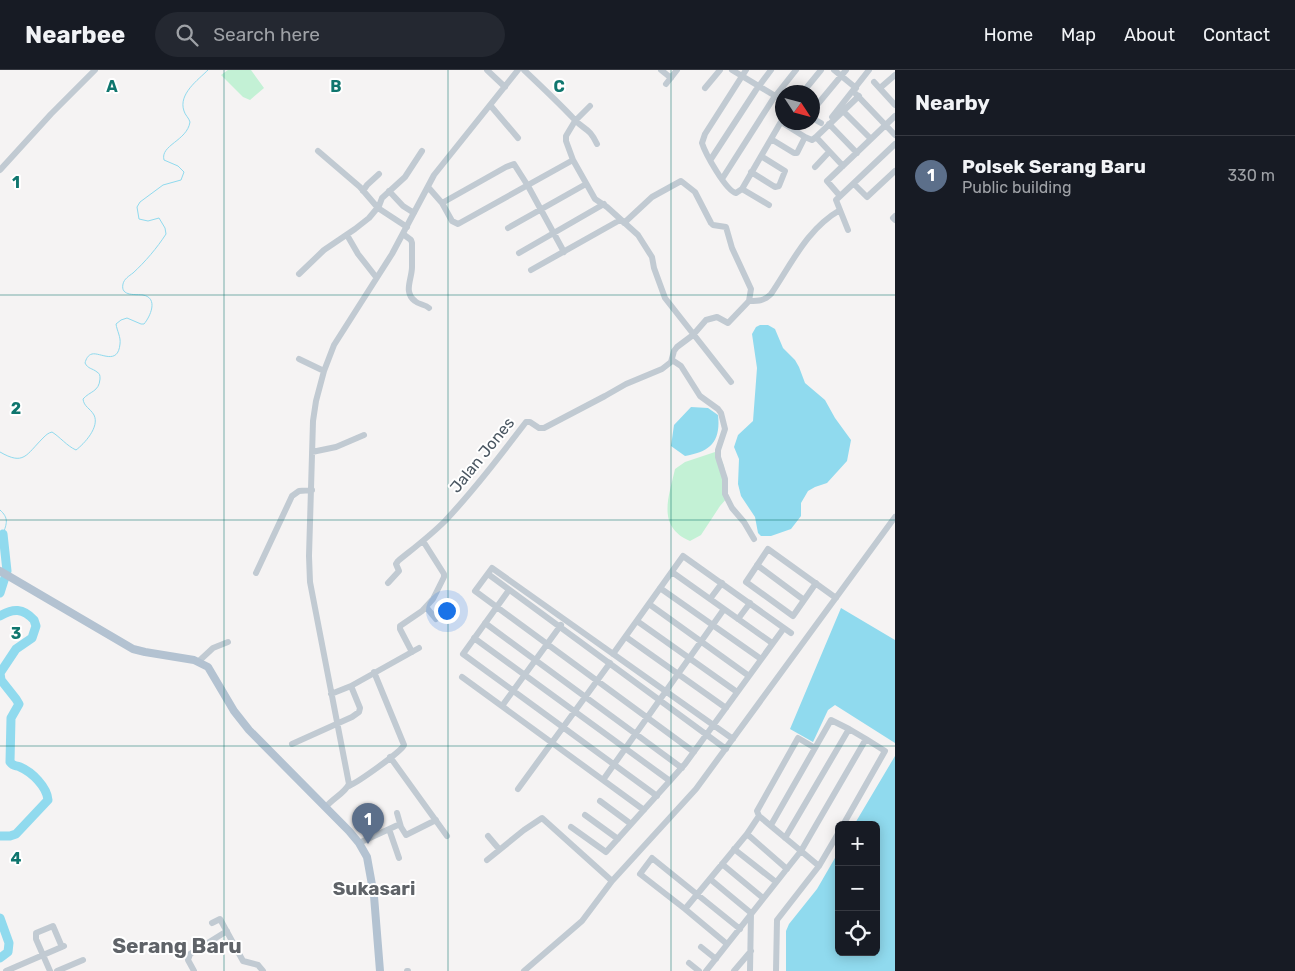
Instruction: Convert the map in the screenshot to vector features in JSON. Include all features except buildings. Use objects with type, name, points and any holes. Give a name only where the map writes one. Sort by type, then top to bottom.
[{"type":"main road","points":[[1,572],[133,649],[199,661],[212,672],[234,711],[249,730],[359,843],[366,857],[374,896],[380,971]]},
{"type":"street","points":[[0,170],[51,114],[95,70]]},
{"type":"street","points":[[487,70],[505,87]]},
{"type":"street","points":[[349,786],[310,582],[313,421],[316,402],[324,371],[334,345],[403,234],[439,167],[518,70]]},
{"type":"street","points":[[524,70],[576,121],[590,131],[597,144]]},
{"type":"street","points":[[661,70],[671,78]]},
{"type":"street","points":[[666,84],[677,70]]},
{"type":"street","points":[[704,88],[720,70]]},
{"type":"street","points":[[722,179],[775,96],[758,86],[744,73],[732,70]]},
{"type":"street","points":[[711,159],[758,86],[771,70]]},
{"type":"street","points":[[784,85],[796,70]]},
{"type":"street","points":[[809,85],[821,70]]},
{"type":"street","points":[[834,70],[843,73],[859,96],[895,135]]},
{"type":"street","points":[[857,153],[832,122],[832,117],[869,70]]},
{"type":"street","points":[[744,73],[702,140],[703,146],[722,179],[734,193],[736,194],[742,189],[776,130]]},
{"type":"street","points":[[820,101],[843,73]]},
{"type":"street","points":[[880,88],[895,75]]},
{"type":"street","points":[[874,82],[895,104]]},
{"type":"street","points":[[796,130],[812,140],[859,96]]},
{"type":"street","points":[[490,106],[518,138]]},
{"type":"street","points":[[590,106],[576,121],[565,138],[586,184],[595,199],[604,204],[638,235],[651,255],[665,298],[731,382]]},
{"type":"street","points":[[843,111],[870,139]]},
{"type":"street","points":[[840,196],[827,181],[895,116]]},
{"type":"street","points":[[771,139],[794,153],[798,153],[806,137]]},
{"type":"street","points":[[816,137],[843,166]]},
{"type":"street","points":[[848,230],[836,200],[895,144]]},
{"type":"street","points":[[318,151],[363,191],[378,208],[407,227]]},
{"type":"street","points":[[299,274],[324,250],[347,235],[378,208],[382,198],[389,190],[402,181],[422,151]]},
{"type":"street","points":[[814,167],[830,152]]},
{"type":"street","points":[[751,172],[775,187],[778,186],[785,172],[761,156]]},
{"type":"street","points":[[428,187],[442,203],[452,221],[458,224],[574,160]]},
{"type":"street","points":[[442,203],[512,164],[516,166],[528,186],[564,252]]},
{"type":"street","points":[[854,184],[868,197],[895,172]]},
{"type":"street","points":[[363,191],[367,184],[379,174]]},
{"type":"street","points":[[531,270],[622,222],[652,197],[681,181],[695,192],[711,223],[726,227],[732,248],[742,266],[750,289],[749,301],[761,302],[768,297],[810,234],[827,217],[840,210]]},
{"type":"street","points":[[508,228],[586,184]]},
{"type":"street","points":[[742,189],[769,206]]},
{"type":"street","points":[[389,190],[403,206],[414,213]]},
{"type":"street","points":[[520,253],[604,204]]},
{"type":"street","points":[[895,216],[893,218],[895,220]]},
{"type":"street","points":[[403,234],[412,243],[412,272],[408,285],[410,294],[417,303],[429,308]]},
{"type":"street","points":[[347,235],[358,254],[376,277]]},
{"type":"street","name":"Jalan Jones","points":[[388,583],[399,571],[396,564],[398,561],[423,541],[464,499],[526,422],[530,422],[539,428],[544,428],[626,384],[658,372],[670,364],[677,347],[693,335],[703,322],[717,317],[728,323],[749,301]]},
{"type":"street","points":[[299,359],[324,371]]},
{"type":"street","points":[[672,360],[681,366],[700,396],[721,412],[725,429],[718,450],[718,457],[725,479],[725,494],[732,508],[744,522],[754,539]]},
{"type":"street","points":[[312,452],[336,447],[364,435]]},
{"type":"street","points":[[256,573],[292,496],[299,491],[312,490]]},
{"type":"street","points":[[524,971],[582,920],[612,881],[696,789],[895,517]]},
{"type":"street","points":[[412,652],[400,626],[420,614],[426,607],[440,585],[444,574],[423,541]]},
{"type":"street","points":[[816,583],[793,616],[746,582],[768,549],[816,583],[836,598]]},
{"type":"street","points":[[613,654],[683,556],[791,633]]},
{"type":"street","points":[[757,565],[804,600]]},
{"type":"street","points":[[694,752],[475,591],[492,568],[733,739]]},
{"type":"street","points":[[672,572],[772,643]]},
{"type":"street","points":[[488,574],[726,749]]},
{"type":"street","points":[[710,599],[722,583]]},
{"type":"street","points":[[660,588],[761,659]]},
{"type":"street","points":[[509,590],[463,654],[657,796]]},
{"type":"street","points":[[738,619],[750,603]]},
{"type":"street","points":[[649,604],[749,676]]},
{"type":"street","points":[[426,607],[436,619]]},
{"type":"street","points":[[603,780],[724,609]]},
{"type":"street","points":[[502,706],[565,620]]},
{"type":"street","points":[[637,621],[737,692]]},
{"type":"street","points":[[485,623],[682,768]]},
{"type":"street","points":[[571,826],[606,852],[682,768],[784,628]]},
{"type":"street","points":[[626,637],[726,708]]},
{"type":"street","points":[[474,638],[670,781]]},
{"type":"street","points":[[199,661],[213,648],[228,642]]},
{"type":"street","points":[[331,694],[351,686],[419,648]]},
{"type":"street","points":[[518,789],[610,663]]},
{"type":"street","points":[[326,807],[349,786],[366,777],[402,750],[404,743],[374,672]]},
{"type":"street","points":[[462,677],[644,810]]},
{"type":"street","points":[[292,744],[352,717],[360,711],[351,686]]},
{"type":"street","points":[[771,825],[831,720],[885,751],[845,821]]},
{"type":"street","points":[[785,838],[849,729]]},
{"type":"street","points":[[815,748],[798,738],[757,810],[759,816],[819,866]]},
{"type":"street","points":[[706,971],[801,851],[866,739]]},
{"type":"street","points":[[390,758],[447,836]]},
{"type":"street","points":[[600,801],[631,824]]},
{"type":"street","points":[[397,813],[406,835],[436,820]]},
{"type":"street","points":[[585,815],[618,839]]},
{"type":"street","points":[[686,909],[747,834],[759,816]]},
{"type":"street","points":[[487,860],[542,818],[612,881]]},
{"type":"street","points":[[359,843],[400,824]]},
{"type":"street","points":[[389,829],[399,858]]},
{"type":"street","points":[[747,834],[787,868]]},
{"type":"street","points":[[488,836],[499,849]]},
{"type":"street","points":[[776,971],[777,920],[819,866],[835,839]]},
{"type":"street","points":[[734,849],[776,882]]},
{"type":"street","points":[[727,944],[686,909],[640,874],[652,858],[740,929]]},
{"type":"street","points":[[722,864],[763,898]]},
{"type":"street","points":[[710,879],[751,912]]},
{"type":"street","points":[[750,971],[751,912]]},
{"type":"street","points":[[212,924],[220,919],[244,961],[258,965],[263,971]]},
{"type":"street","points":[[6,971],[43,955],[63,946],[53,926],[36,934],[36,939],[43,955],[50,971]]},
{"type":"street","points":[[194,971],[188,960],[190,954],[227,931]]},
{"type":"street","points":[[700,947],[716,959]]},
{"type":"street","points":[[734,971],[751,951]]},
{"type":"street","points":[[57,971],[83,960]]},
{"type":"street","points":[[689,963],[699,971]]},
{"type":"green space","points":[[228,70],[251,70],[264,88],[250,100],[243,97],[221,75]]},
{"type":"green space","points":[[718,451],[724,466],[728,497],[701,535],[690,541],[679,535],[672,527],[669,519],[668,500],[675,469],[685,462]]},
{"type":"water","points":[[768,325],[775,329],[783,348],[799,367],[805,383],[825,400],[851,440],[847,461],[827,483],[808,491],[801,503],[801,516],[791,529],[771,536],[761,536],[758,533],[755,517],[741,496],[738,484],[739,459],[734,447],[738,435],[753,421],[757,368],[752,334],[756,327]]},
{"type":"water","points":[[691,407],[708,408],[718,415],[718,432],[712,444],[707,448],[701,452],[685,456],[671,446],[674,425]]},
{"type":"water","points":[[841,608],[895,640],[895,743],[835,705],[828,710],[813,742],[790,729]]},
{"type":"water","points":[[895,756],[895,971],[786,971],[786,931],[789,924],[817,889],[835,858],[835,956],[880,956],[880,821],[856,821]]},
{"type":"waterway","points":[[0,452],[14,458],[24,457],[46,435],[52,432],[76,450],[93,430],[95,425],[94,415],[83,399],[98,386],[100,376],[87,366],[85,362],[88,356],[92,354],[116,355],[119,351],[120,341],[116,324],[127,318],[144,324],[151,313],[151,300],[143,295],[126,293],[123,284],[151,255],[166,234],[159,218],[148,221],[139,219],[137,207],[140,202],[163,185],[181,180],[184,172],[178,166],[164,160],[164,155],[166,150],[188,128],[190,122],[183,105],[186,93],[208,70]]},
{"type":"waterway","points":[[0,510],[5,516],[6,521],[3,534]]},
{"type":"waterway","points":[[0,593],[7,571],[3,534]]},
{"type":"waterway","points":[[0,616],[9,612],[22,611],[34,620],[36,626],[32,638],[16,649],[0,673],[1,680],[19,704],[11,718],[10,762],[25,769],[34,776],[45,790],[48,800],[16,834],[0,836]]},
{"type":"waterway","points":[[0,918],[9,943],[8,952],[0,958]]},
{"type":"place","name":"Polsek Serang Baru","points":[[368,844]]},
{"type":"district","name":"Sukasari","points":[[374,888]]},
{"type":"district","name":"Serang Baru","points":[[177,945]]}]
